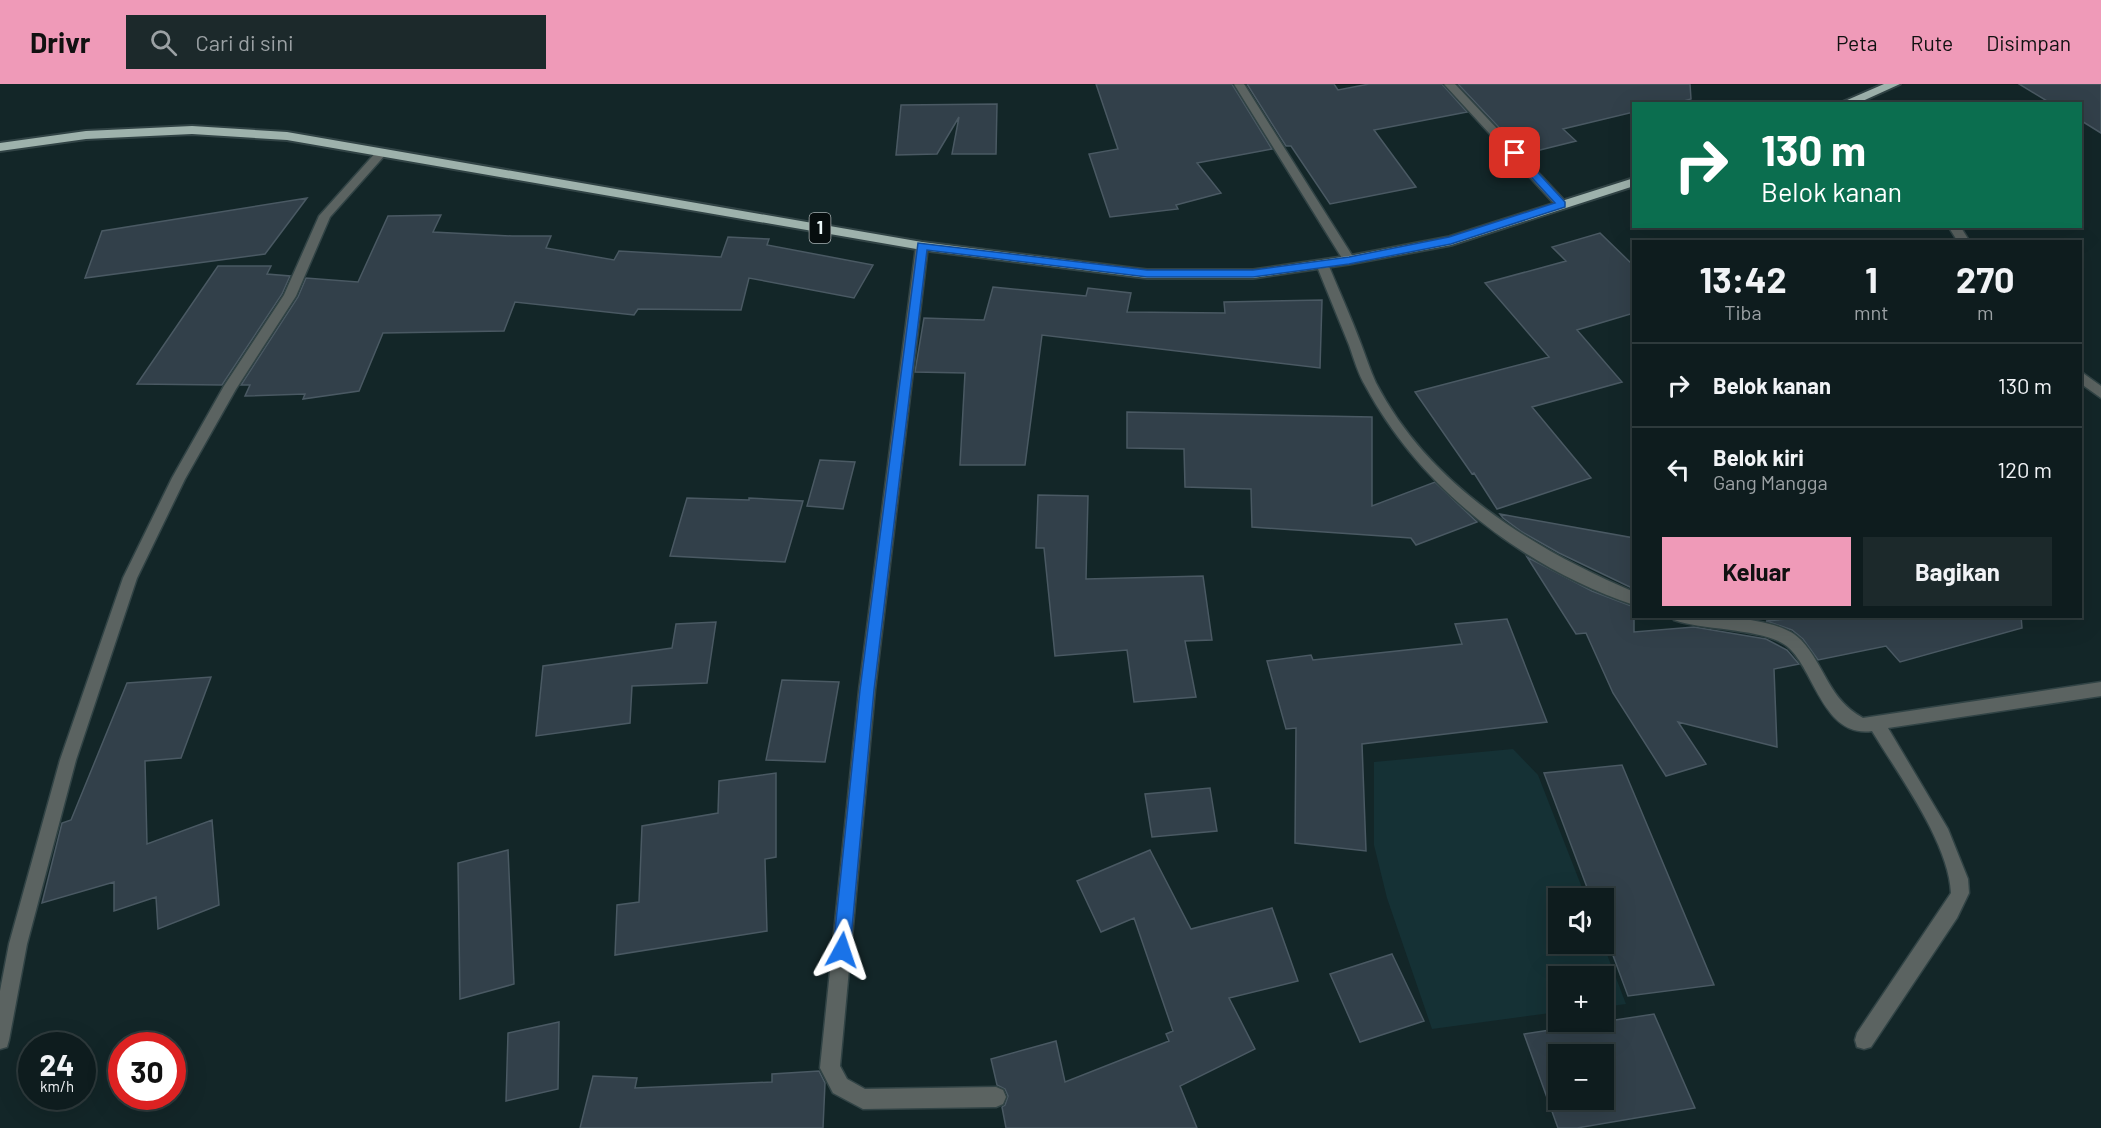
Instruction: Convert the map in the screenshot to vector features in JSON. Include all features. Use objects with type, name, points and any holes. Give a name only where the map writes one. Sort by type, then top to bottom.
[{"type":"highway","points":[[1849,102],[1894,84]]},
{"type":"highway","name":"1","points":[[0,147],[86,135],[192,130],[287,136],[922,246],[1147,274],[1253,274],[1349,260],[1451,240],[1632,183]]},
{"type":"street","points":[[1239,84],[1349,260]]},
{"type":"street","points":[[1451,84],[1562,205]]},
{"type":"street","points":[[0,1040],[18,945],[68,760],[130,578],[179,478],[231,386],[290,296],[325,216],[382,152]]},
{"type":"street","points":[[922,246],[867,690],[830,1068],[840,1086],[863,1099],[996,1097]]},
{"type":"street","points":[[1322,264],[1371,385],[1400,431],[1439,478],[1535,553],[1591,582],[1632,597]]},
{"type":"street","points":[[2082,378],[2101,393]]},
{"type":"street","points":[[1686,618],[1705,624],[1761,628],[1785,636],[1795,644],[1834,706],[1843,715],[1862,724],[1877,724],[2101,689]]},
{"type":"street","points":[[1864,1040],[1949,914],[1960,892],[1958,872],[1928,809],[1877,724]]},
{"type":"shaded area","points":[[1513,749],[1538,775],[1582,888],[1548,888],[1548,954],[1607,954],[1611,966],[1548,966],[1548,1013],[1432,1029],[1387,898],[1374,845],[1374,762]]},
{"type":"shaded area","points":[[1614,973],[1626,1004],[1614,1006]]},
{"type":"building","points":[[1096,84],[1232,84],[1272,149],[1197,163],[1221,193],[1176,205],[1178,209],[1110,217],[1089,154],[1118,149]]},
{"type":"building","points":[[1247,84],[1334,84],[1338,90],[1369,84],[1442,84],[1467,112],[1374,130],[1416,187],[1330,204],[1291,146],[1286,146]]},
{"type":"building","points":[[1458,84],[1690,84],[1691,99],[1680,102],[1632,102],[1632,112],[1563,129],[1576,141],[1524,154]]},
{"type":"building","points":[[2019,84],[2101,84],[2101,133],[2082,121],[2082,102],[2049,102]]},
{"type":"building","points":[[997,104],[996,154],[952,154],[959,117],[937,154],[896,155],[901,105]]},
{"type":"building","points":[[307,198],[265,254],[85,278],[102,231]]},
{"type":"building","points":[[441,215],[433,232],[551,236],[546,248],[614,260],[619,251],[721,257],[728,237],[769,239],[767,245],[873,265],[854,298],[749,278],[741,310],[638,309],[634,315],[515,302],[504,331],[383,333],[359,391],[303,399],[305,394],[245,396],[250,385],[241,385],[298,297],[306,278],[358,282],[388,216]]},
{"type":"building","points":[[1600,233],[1632,264],[1632,314],[1577,330],[1622,382],[1532,407],[1591,478],[1497,509],[1474,473],[1472,474],[1415,392],[1549,357],[1485,283],[1566,261],[1552,247]]},
{"type":"building","points":[[218,266],[271,266],[267,274],[290,276],[282,294],[222,385],[137,384]]},
{"type":"building","points":[[993,287],[1086,296],[1088,288],[1131,293],[1127,312],[1225,313],[1224,302],[1322,300],[1320,368],[1042,335],[1025,465],[960,465],[965,373],[915,372],[924,318],[984,320]]},
{"type":"building","points":[[1127,412],[1372,417],[1372,506],[1435,482],[1477,522],[1416,545],[1411,538],[1252,527],[1251,489],[1185,487],[1184,449],[1127,448]]},
{"type":"building","points":[[820,460],[855,462],[843,509],[807,506]]},
{"type":"building","points":[[1038,495],[1088,496],[1086,579],[1203,576],[1212,640],[1185,641],[1196,697],[1134,702],[1127,650],[1055,656],[1044,548],[1036,548]]},
{"type":"building","points":[[687,498],[803,501],[785,562],[670,556]]},
{"type":"building","points":[[1500,514],[1632,538],[1632,588],[1559,553],[1522,532]]},
{"type":"building","points":[[1527,557],[1592,591],[1632,606],[1634,632],[1694,627],[1766,639],[1787,650],[1799,664],[1774,669],[1777,747],[1678,722],[1706,764],[1666,776],[1613,693],[1586,633],[1576,634]]},
{"type":"building","points":[[2021,618],[2022,628],[1900,662],[1886,646],[1818,660],[1803,639],[1792,630],[1766,621]]},
{"type":"building","points":[[1507,619],[1547,722],[1362,744],[1366,851],[1295,843],[1296,728],[1286,729],[1267,661],[1311,655],[1313,660],[1462,644],[1455,624]]},
{"type":"building","points":[[716,622],[707,683],[632,686],[630,723],[536,736],[543,666],[672,648],[676,624]]},
{"type":"building","points":[[211,677],[181,758],[145,761],[147,844],[212,820],[219,905],[158,929],[156,897],[114,911],[114,882],[42,903],[62,823],[71,820],[127,683]]},
{"type":"building","points":[[782,680],[839,682],[825,762],[766,760]]},
{"type":"building","points":[[1622,765],[1714,985],[1628,996],[1612,954],[1614,888],[1587,888],[1544,773]]},
{"type":"building","points":[[776,773],[776,857],[765,859],[767,931],[615,955],[617,905],[639,902],[642,826],[718,813],[719,781]]},
{"type":"building","points":[[1210,788],[1217,831],[1152,837],[1145,794]]},
{"type":"building","points":[[508,850],[514,984],[460,999],[458,863]]},
{"type":"building","points":[[1150,850],[1191,929],[1272,908],[1298,981],[1229,998],[1255,1049],[1180,1086],[1197,1128],[1006,1128],[1002,1107],[1008,1096],[1005,1089],[997,1085],[991,1059],[1056,1041],[1065,1082],[1169,1041],[1166,1034],[1173,1031],[1134,918],[1101,932],[1077,881]]},
{"type":"building","points":[[1392,954],[1424,1021],[1360,1042],[1330,974]]},
{"type":"building","points":[[1654,1014],[1695,1108],[1577,1128],[1558,1128],[1551,1110],[1614,1110],[1614,1044],[1548,1044],[1548,1100],[1524,1034],[1548,1030],[1614,1032],[1614,1020]]},
{"type":"building","points":[[559,1022],[558,1089],[506,1101],[508,1033]]},
{"type":"building","points":[[819,1071],[825,1083],[823,1128],[580,1128],[593,1076],[637,1078],[635,1088],[772,1082],[772,1074]]},
{"type":"route","points":[[842,950],[867,690],[910,322],[922,246],[1147,274],[1253,274],[1349,260],[1451,240],[1562,205],[1515,153]]}]
